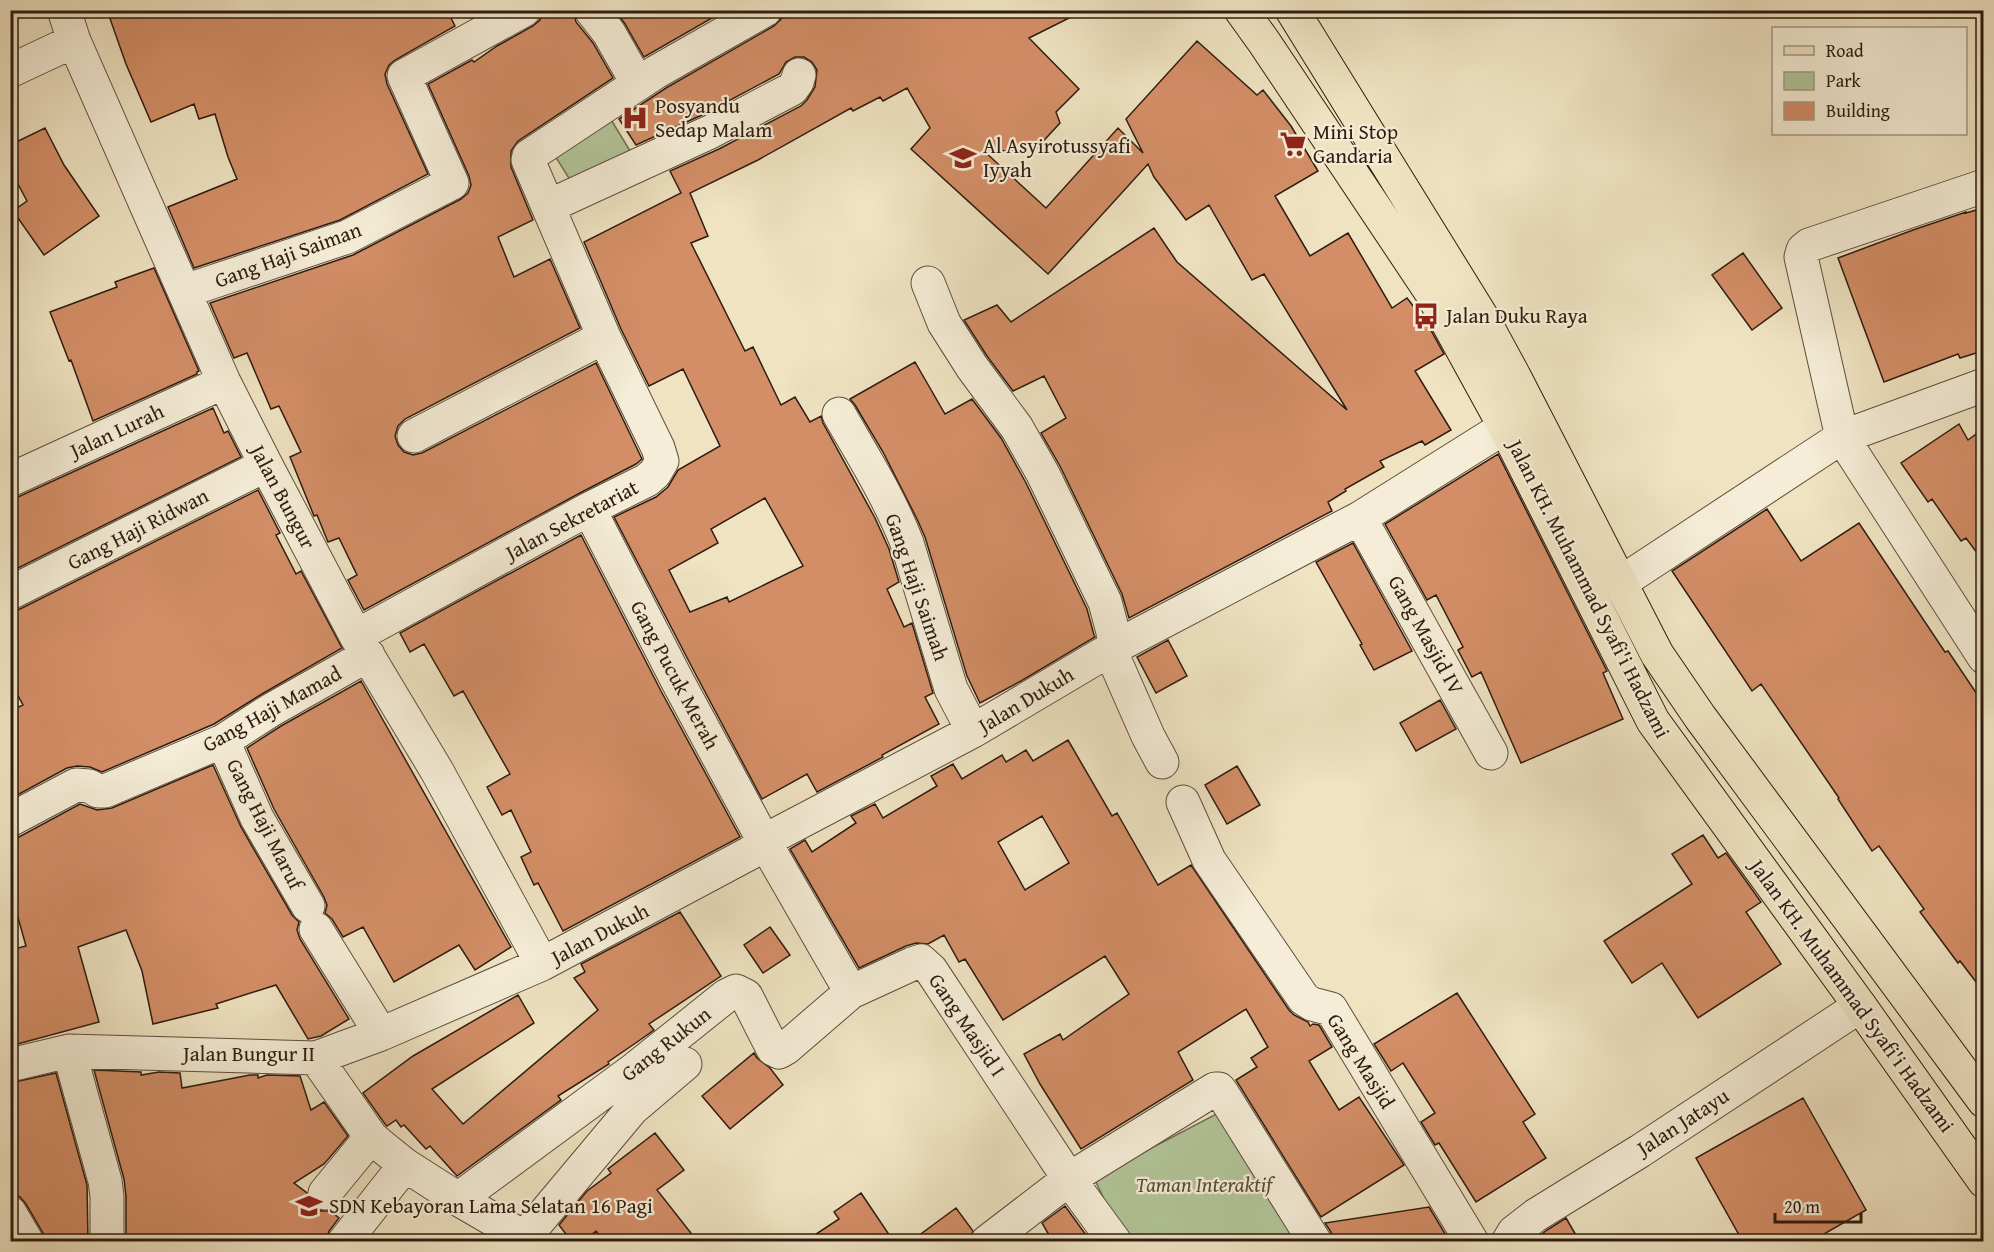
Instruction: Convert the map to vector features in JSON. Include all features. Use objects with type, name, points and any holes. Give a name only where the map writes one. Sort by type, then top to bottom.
[{"type":"main road","name":"Jalan KH. Muhammad Syafi'i Hadzami","points":[[1240,10],[1264,42],[1431,292],[1505,427],[1653,721],[1983,1180]]},
{"type":"main road","name":"Jalan KH. Muhammad Syafi'i Hadzami","points":[[1292,10],[1483,319],[1657,654],[1700,717],[1983,1101]]},
{"type":"street","name":"Jalan Bungur","points":[[64,10],[74,41],[224,382],[362,646],[437,771],[542,964]]},
{"type":"street","points":[[591,10],[609,33],[638,84],[765,10]]},
{"type":"street","name":"Gang Haji Saiman","points":[[185,291],[347,237],[452,183],[404,76],[504,16]]},
{"type":"street","points":[[10,71],[74,41]]},
{"type":"street","points":[[549,206],[710,132],[792,89],[799,75]]},
{"type":"street","name":"Jalan Sekretariat","points":[[362,646],[589,509],[647,480],[655,473],[662,461],[658,448],[604,337],[528,160],[532,153],[638,84]]},
{"type":"street","points":[[1983,186],[1809,245],[1803,250],[1801,257],[1842,437],[1983,657]]},
{"type":"street","points":[[928,284],[945,322],[972,367],[1017,428],[1043,474],[1105,602],[1113,632],[1115,661],[1162,762]]},
{"type":"street","points":[[414,436],[604,337]]},
{"type":"street","name":"Jalan Lurah","points":[[10,480],[224,382]]},
{"type":"street","points":[[1620,583],[1842,437],[1983,385]]},
{"type":"street","name":"Gang Haji Saimah","points":[[839,414],[897,519],[907,543],[951,688],[974,731]]},
{"type":"street","name":"Jalan Dukuh","points":[[542,964],[750,853],[764,841],[974,731],[1113,648],[1360,518],[1505,427]]},
{"type":"street","name":"Gang Haji Ridwan","points":[[10,593],[266,465]]},
{"type":"street","name":"Gang Pucuk Merah","points":[[589,509],[678,682],[764,841]]},
{"type":"street","name":"Gang Masjid IV","points":[[1360,518],[1491,753]]},
{"type":"street","name":"Gang Haji Mamad","points":[[10,820],[76,785],[105,791],[223,741],[362,646]]},
{"type":"street","name":"Gang Haji Maruf","points":[[223,741],[257,818],[312,918],[381,1034]]},
{"type":"street","name":"Gang Masjid","points":[[1183,802],[1209,860],[1304,999],[1312,1004],[1331,1009],[1472,1242]]},
{"type":"street","points":[[764,841],[851,992]]},
{"type":"street","name":"Gang Masjid I","points":[[851,992],[921,961],[931,970],[1069,1179]]},
{"type":"street","name":"Jalan Bungur II","points":[[10,1065],[69,1051],[316,1058],[381,1034],[542,964]]},
{"type":"street","name":"Gang Rukun","points":[[458,1199],[636,1068],[726,996],[736,991],[746,996],[773,1050],[779,1052],[851,992]]},
{"type":"street","name":"Jalan Jatayu","points":[[1508,1242],[1514,1232],[1536,1215],[1640,1151],[1860,1006]]},
{"type":"street","points":[[69,1051],[105,1181],[107,1242]]},
{"type":"street","points":[[316,1058],[371,1137],[405,1165],[528,1240],[632,1109],[685,1064]]},
{"type":"street","points":[[987,1242],[1069,1179],[1215,1089],[1219,1089],[1315,1242]]},
{"type":"street","points":[[325,1193],[371,1137]]},
{"type":"street","points":[[344,1242],[405,1165]]},
{"type":"street","points":[[1069,1179],[1115,1242]]},
{"type":"street","points":[[10,1213],[27,1242]]},
{"type":"green space","points":[[607,113],[635,159],[577,191],[550,148]]},
{"type":"green space","name":"Taman Interaktif","points":[[1224,1110],[1302,1235],[1292,1242],[1124,1241],[1094,1178]]},
{"type":"building","points":[[107,10],[447,10],[455,26],[395,60],[389,65],[385,74],[387,84],[428,174],[340,220],[194,268],[168,207],[237,179],[215,114],[199,119],[194,104],[151,122],[126,64]]},
{"type":"building","points":[[549,10],[573,10],[576,22],[593,43],[613,78],[518,141],[511,151],[511,167],[533,220],[498,237],[514,277],[550,259],[580,328],[405,419],[398,426],[395,436],[404,452],[413,455],[422,453],[596,363],[642,459],[364,610],[348,580],[357,575],[339,538],[328,542],[317,515],[314,516],[290,457],[301,452],[279,406],[271,409],[247,353],[234,358],[210,303],[353,255],[461,199],[468,193],[471,185],[469,176],[428,84],[472,60],[474,62],[533,26]]},
{"type":"building","points":[[615,10],[726,10],[644,57]]},
{"type":"building","points":[[784,10],[1085,10],[1029,38],[1079,89],[1056,112],[1060,123],[1036,149],[985,152],[1046,208],[1118,128],[1143,153],[1126,119],[1197,41],[1257,95],[1263,90],[1291,126],[1318,171],[1275,196],[1310,256],[1348,233],[1392,308],[1407,298],[1428,325],[1444,354],[1415,371],[1451,430],[1425,445],[1422,441],[1380,461],[1384,467],[1345,489],[1346,491],[1328,502],[1332,511],[1129,618],[1122,594],[1060,466],[1041,433],[1066,418],[1044,376],[1013,391],[964,320],[997,305],[1011,322],[1154,228],[1177,262],[1347,410],[1264,274],[1252,280],[1209,205],[1186,220],[1154,177],[1148,164],[1048,274],[911,149],[930,128],[907,88],[883,101],[880,97],[853,111],[851,108],[758,160],[690,193],[708,236],[691,243],[745,351],[753,347],[781,405],[795,397],[810,422],[821,416],[875,518],[889,549],[899,582],[887,589],[904,627],[912,623],[933,693],[925,697],[939,724],[817,792],[807,774],[762,799],[614,517],[656,497],[668,487],[678,470],[720,446],[683,369],[649,386],[621,329],[584,242],[681,193],[670,171],[719,149],[801,106],[807,100],[815,87],[817,70],[812,62],[804,57],[795,57],[786,62],[779,74],[702,115],[636,145],[619,119],[666,88],[774,26],[781,19]],"holes":[[[765,498],[803,566],[729,602],[727,597],[690,612],[669,570],[718,543],[711,529]]]},
{"type":"building","points":[[45,128],[64,165],[99,216],[44,255],[13,211],[27,201],[10,169],[10,145]]},
{"type":"building","points":[[1983,208],[1983,351],[1960,358],[1958,354],[1884,382],[1838,258],[1913,230]]},
{"type":"building","points":[[1743,253],[1782,308],[1752,330],[1712,275]]},
{"type":"building","points":[[154,268],[199,371],[197,374],[93,421],[71,360],[69,361],[50,312],[117,287],[115,282]]},
{"type":"building","points":[[915,362],[945,414],[972,399],[1001,438],[1026,483],[1087,609],[1095,637],[980,703],[967,676],[925,537],[883,452],[850,399]]},
{"type":"building","points":[[213,408],[224,433],[228,431],[241,457],[10,572],[10,498],[18,497]]},
{"type":"building","points":[[1959,424],[1968,440],[1983,429],[1983,561],[1966,538],[1961,541],[1932,499],[1928,502],[1901,463]]},
{"type":"building","points":[[1498,454],[1607,671],[1603,673],[1623,719],[1521,763],[1481,672],[1472,677],[1458,650],[1463,647],[1436,595],[1427,600],[1385,524]]},
{"type":"building","points":[[258,490],[280,533],[276,535],[296,574],[301,571],[342,648],[214,724],[102,772],[90,767],[67,768],[10,799],[10,711],[23,705],[10,681],[10,611],[18,610]]},
{"type":"building","points":[[1767,509],[1801,561],[1859,523],[1945,652],[1948,651],[1983,703],[1983,991],[1960,961],[1958,963],[1920,912],[1924,909],[1879,846],[1872,851],[1839,798],[1761,684],[1752,691],[1672,571]]},
{"type":"building","points":[[581,535],[661,691],[740,837],[563,931],[538,883],[534,885],[521,857],[531,852],[511,810],[502,815],[487,787],[510,774],[463,691],[454,696],[424,644],[410,652],[400,633]]},
{"type":"building","points":[[1353,543],[1412,651],[1374,670],[1316,562]]},
{"type":"building","points":[[1168,640],[1187,676],[1156,693],[1137,657]]},
{"type":"building","points":[[361,681],[511,947],[475,970],[459,945],[394,982],[363,927],[343,937],[332,919],[325,913],[327,905],[324,897],[274,809],[247,748]]},
{"type":"building","points":[[1440,700],[1456,729],[1416,751],[1400,723]]},
{"type":"building","points":[[1068,740],[1112,816],[1117,813],[1158,885],[1191,865],[1289,1010],[1308,1022],[1310,1026],[1319,1025],[1332,1047],[1309,1061],[1339,1110],[1359,1097],[1404,1165],[1321,1217],[1236,1080],[1257,1067],[1251,1058],[1268,1047],[1246,1009],[1178,1052],[1193,1080],[1081,1149],[1024,1054],[1060,1034],[1063,1040],[1129,994],[1105,956],[1003,1020],[965,959],[959,962],[944,935],[928,944],[916,943],[906,946],[859,968],[790,849],[805,840],[812,852],[856,823],[851,816],[875,804],[883,818],[937,786],[931,776],[953,764],[962,779],[1002,755],[1006,762],[1026,750],[1033,761]],"holes":[[[1042,816],[1069,863],[1025,890],[998,842]]]},
{"type":"building","points":[[213,765],[241,827],[292,915],[299,922],[297,930],[300,939],[349,1019],[321,1036],[308,1039],[276,985],[216,1004],[218,1008],[153,1024],[142,971],[126,930],[78,947],[99,1022],[10,1046],[10,950],[26,946],[10,889],[10,839],[19,837],[80,804],[97,810],[112,808]]},
{"type":"building","points":[[1237,766],[1260,805],[1227,824],[1205,785]]},
{"type":"building","points":[[1703,835],[1718,858],[1726,853],[1761,902],[1746,912],[1781,964],[1698,1018],[1662,963],[1632,983],[1604,941],[1692,884],[1672,854]]},
{"type":"building","points":[[680,912],[721,976],[649,1024],[654,1030],[608,1062],[609,1064],[558,1096],[561,1100],[457,1176],[430,1146],[426,1149],[404,1125],[401,1127],[396,1120],[387,1126],[363,1093],[413,1056],[518,995],[534,1023],[432,1089],[463,1124],[598,1010],[574,978],[585,972],[581,964]]},
{"type":"building","points":[[770,927],[790,955],[763,973],[744,945]]},
{"type":"building","points":[[1457,993],[1535,1114],[1523,1122],[1546,1158],[1476,1202],[1439,1143],[1435,1145],[1421,1122],[1435,1113],[1403,1063],[1391,1071],[1374,1044]]},
{"type":"building","points":[[754,1053],[783,1085],[730,1129],[702,1096]]},
{"type":"building","points":[[94,1070],[141,1072],[141,1075],[159,1072],[180,1073],[182,1088],[250,1075],[258,1075],[258,1078],[267,1075],[300,1076],[311,1110],[324,1102],[348,1136],[324,1164],[294,1183],[307,1193],[308,1200],[314,1208],[330,1211],[339,1218],[329,1231],[326,1242],[126,1242],[124,1179]]},
{"type":"building","points":[[56,1073],[87,1185],[88,1242],[46,1242],[26,1204],[20,1197],[10,1194],[10,1083]]},
{"type":"building","points":[[1803,1098],[1866,1210],[1810,1242],[1743,1242],[1696,1158]]},
{"type":"building","points":[[655,1133],[684,1170],[657,1190],[698,1242],[604,1242],[596,1231],[583,1242],[572,1242],[559,1225],[587,1191],[611,1173],[608,1169]]},
{"type":"building","points":[[861,1193],[894,1242],[804,1242],[839,1219],[834,1212]]},
{"type":"building","points":[[1065,1206],[1091,1242],[1053,1242],[1042,1223]]},
{"type":"building","points":[[1429,1207],[1450,1242],[1334,1242],[1325,1223]]},
{"type":"building","points":[[956,1208],[973,1231],[969,1242],[910,1242]]},
{"type":"building","points":[[1566,1218],[1580,1242],[1532,1242],[1547,1230]]},
{"type":"place","name":"Posyandu Sedap Malam","points":[[635,118]]},
{"type":"place","name":"Mini Stop Gandaria","points":[[1293,144]]},
{"type":"place","name":"Al Asyirotussyafi Iyyah","points":[[963,158]]},
{"type":"place","name":"Jalan Duku Raya","points":[[1426,316]]},
{"type":"place","name":"SDN Kebayoran Lama Selatan 16 Pagi","points":[[309,1206]]}]
